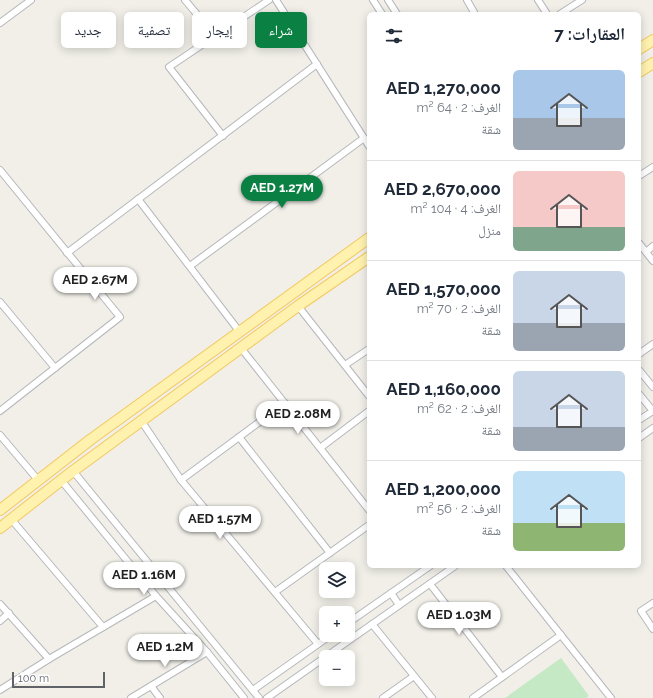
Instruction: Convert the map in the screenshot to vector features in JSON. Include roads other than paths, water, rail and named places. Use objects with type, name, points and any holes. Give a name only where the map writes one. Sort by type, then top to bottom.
[{"type":"main road","points":[[641,48],[653,40]]},
{"type":"main road","points":[[641,71],[653,63]]},
{"type":"main road","points":[[0,510],[38,480],[239,331],[367,239]]},
{"type":"main road","points":[[0,528],[73,471],[142,422],[298,306],[367,258]]},
{"type":"street","points":[[0,23],[31,0]]},
{"type":"street","points":[[185,0],[195,12]]},
{"type":"street","points":[[247,15],[269,0]]},
{"type":"street","points":[[276,0],[367,143]]},
{"type":"street","points":[[373,0],[381,12]]},
{"type":"street","points":[[388,0],[396,12]]},
{"type":"street","points":[[467,0],[474,12]]},
{"type":"street","points":[[538,0],[546,12]]},
{"type":"street","points":[[563,12],[582,0]]},
{"type":"street","points":[[199,48],[169,68],[222,136]]},
{"type":"street","points":[[67,253],[317,64]]},
{"type":"street","points":[[190,266],[364,138]]},
{"type":"street","points":[[641,175],[653,167]]},
{"type":"street","points":[[0,170],[120,317],[0,411]]},
{"type":"street","points":[[138,199],[239,331]]},
{"type":"street","points":[[641,246],[653,261]]},
{"type":"street","points":[[646,252],[653,246]]},
{"type":"street","points":[[0,302],[55,368]]},
{"type":"street","points":[[298,306],[367,393]]},
{"type":"street","points":[[641,353],[653,344]]},
{"type":"street","points":[[241,348],[367,507]]},
{"type":"street","points":[[345,365],[367,350]]},
{"type":"street","points":[[641,372],[653,387]]},
{"type":"street","points":[[641,396],[653,411],[641,419]]},
{"type":"street","points":[[181,480],[285,403]]},
{"type":"street","points":[[320,448],[367,413]]},
{"type":"street","points":[[142,422],[181,480],[318,644]]},
{"type":"street","points":[[641,437],[653,428]]},
{"type":"street","points":[[0,435],[38,480]]},
{"type":"street","points":[[239,437],[330,553]]},
{"type":"street","points":[[73,471],[259,698]]},
{"type":"street","points":[[61,480],[156,596],[207,652],[244,698]]},
{"type":"street","points":[[11,519],[103,627]]},
{"type":"street","points":[[275,592],[367,527]]},
{"type":"street","points":[[355,618],[427,568]]},
{"type":"street","points":[[267,698],[452,568]]},
{"type":"street","points":[[508,568],[611,698]]},
{"type":"street","points":[[430,584],[502,677]]},
{"type":"street","points":[[391,593],[399,606]]},
{"type":"street","points":[[0,690],[49,659],[156,596]]},
{"type":"street","points":[[653,603],[641,611],[653,629]]},
{"type":"street","points":[[0,604],[49,659]]},
{"type":"street","points":[[0,621],[8,613]]},
{"type":"street","points":[[372,624],[432,698]]},
{"type":"street","points":[[473,698],[561,635]]},
{"type":"street","points":[[253,690],[321,642]]},
{"type":"street","points":[[131,698],[207,652]]},
{"type":"street","points":[[383,698],[414,676]]},
{"type":"street","points":[[151,686],[160,698]]}]
